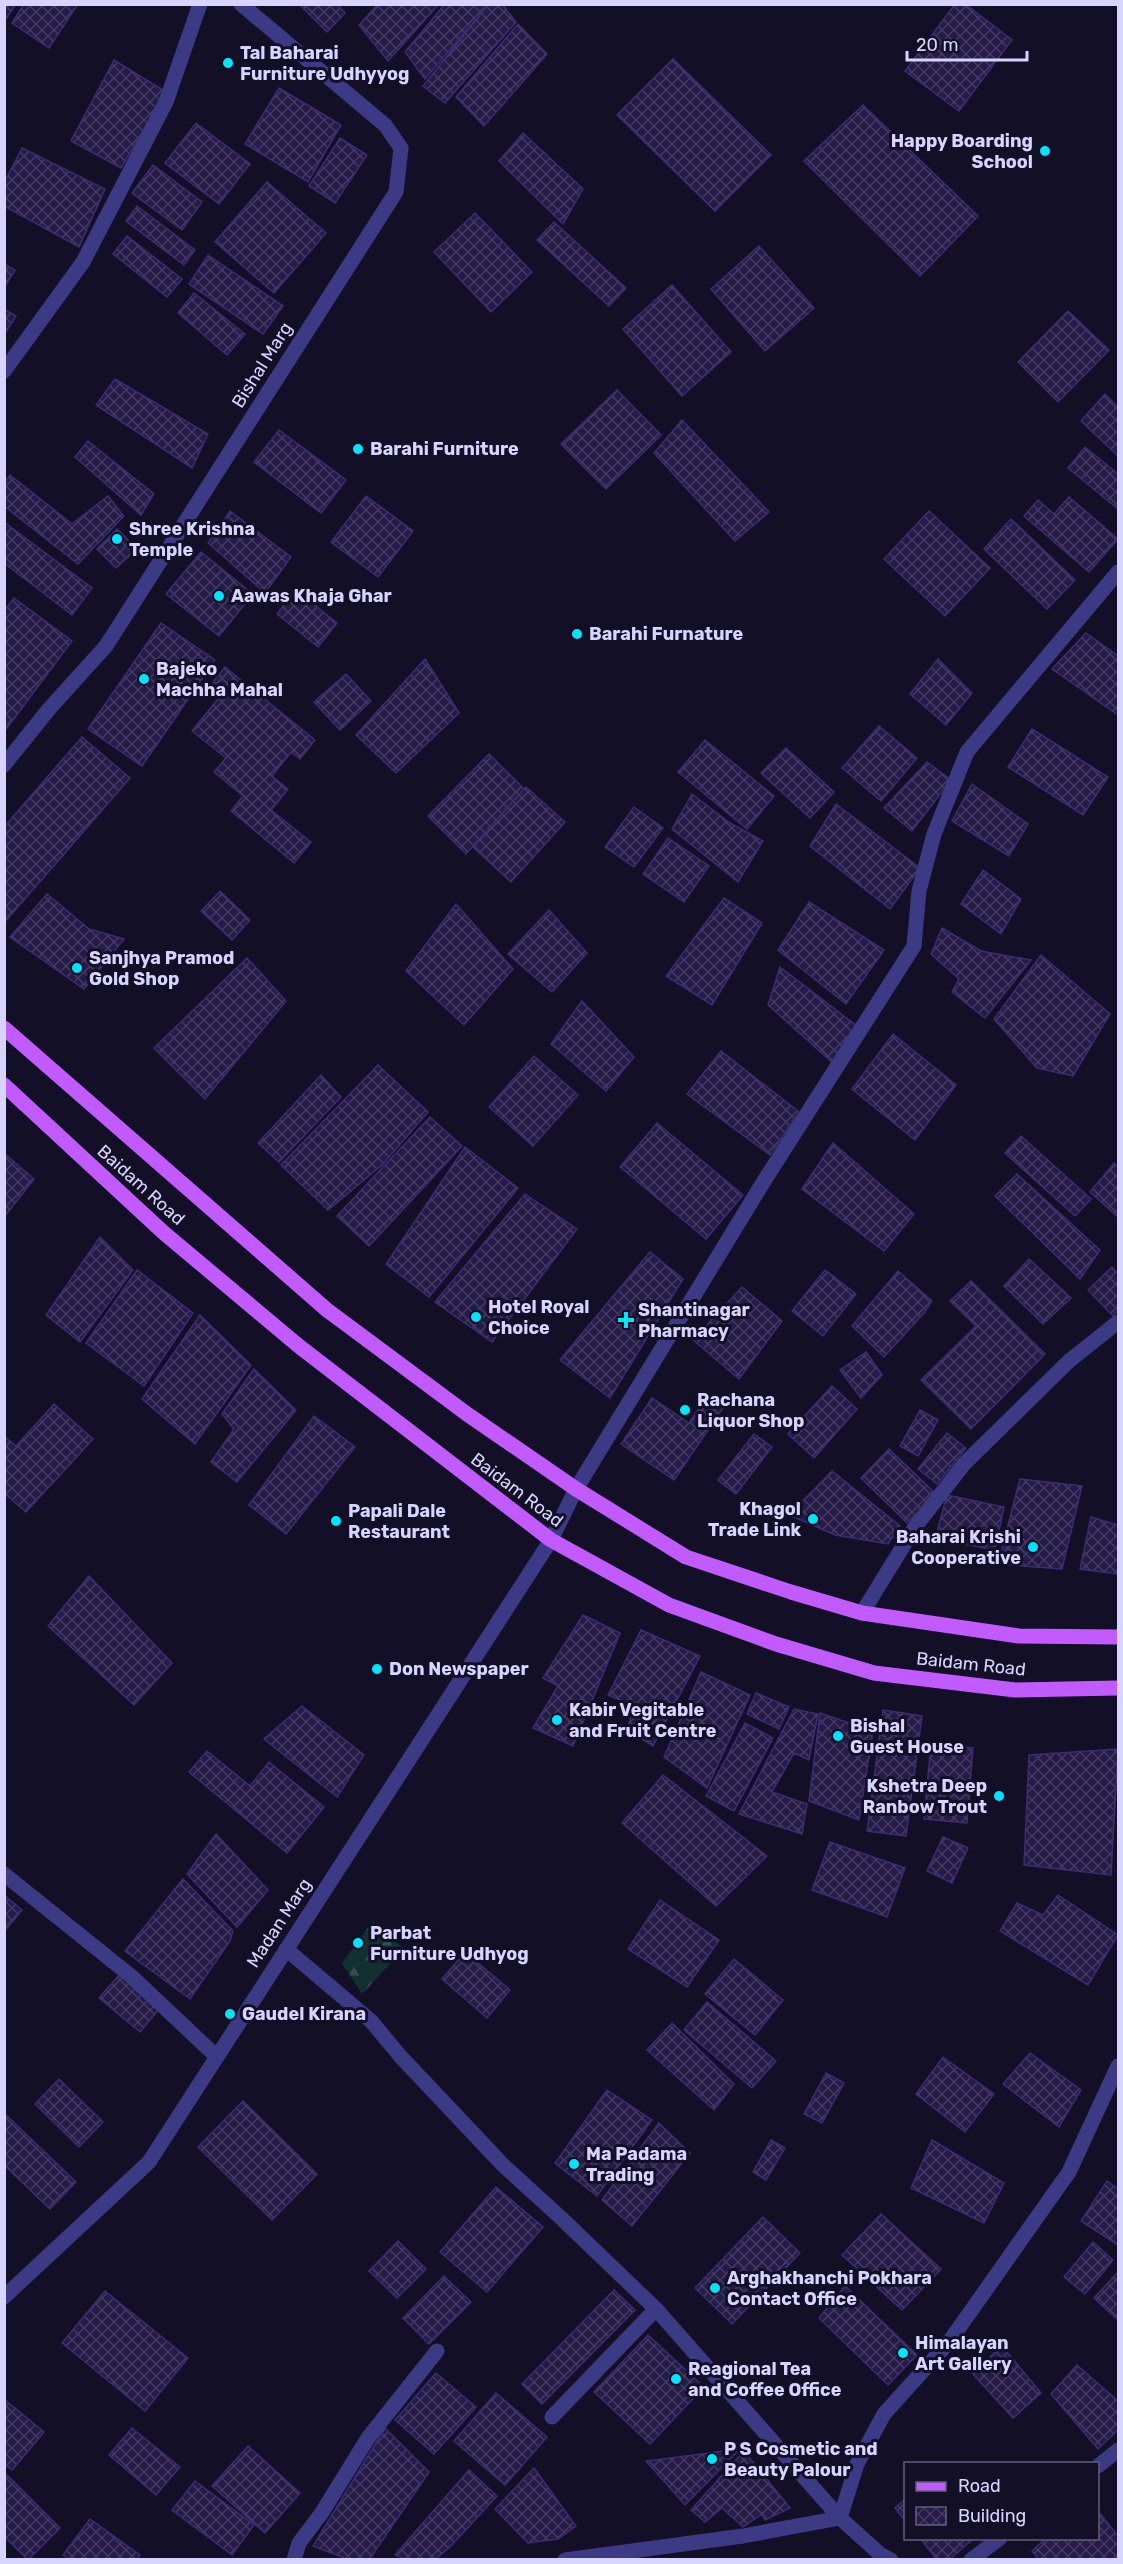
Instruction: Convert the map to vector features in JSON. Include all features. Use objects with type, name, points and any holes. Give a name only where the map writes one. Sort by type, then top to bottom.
[{"type":"main road","name":"Baidam Road","points":[[4,1028],[327,1310],[467,1414],[576,1489],[617,1517],[686,1557],[862,1613],[1019,1636],[1119,1637]]},
{"type":"main road","name":"Baidam Road","points":[[4,1086],[164,1233],[300,1347],[550,1540],[669,1605],[776,1644],[874,1673],[1015,1689],[1119,1688]]},
{"type":"street","points":[[4,371],[83,262],[166,102],[200,4]]},
{"type":"street","name":"Bishal Marg","points":[[4,765],[49,709],[106,646],[396,192],[401,148],[384,125],[241,4]]},
{"type":"street","name":"Madan Marg","points":[[4,2297],[148,2162],[286,1949],[550,1540],[576,1489],[764,1181],[914,946],[919,891],[934,834],[967,752],[1119,572]]},
{"type":"street","points":[[862,1613],[915,1527],[964,1464],[1069,1361],[1119,1322]]},
{"type":"street","points":[[4,1874],[131,1976],[216,2056]]},
{"type":"street","points":[[286,1949],[371,2021],[503,2165],[656,2309],[840,2518],[882,2558]]},
{"type":"street","points":[[840,2518],[857,2464],[884,2414],[949,2342],[1069,2172],[1119,2066]]},
{"type":"street","points":[[552,2417],[656,2309]]},
{"type":"street","points":[[294,2559],[299,2543],[321,2514],[368,2438],[437,2351]]},
{"type":"street","points":[[1099,2465],[1119,2450]]},
{"type":"street","points":[[565,2559],[743,2536],[840,2518]]},
{"type":"street","points":[[971,2559],[997,2540]]},
{"type":"green space","points":[[373,1921],[404,1949],[362,1994],[342,1963]]},
{"type":"building","points":[[4,4],[16,4],[4,22]]},
{"type":"building","points":[[24,4],[78,4],[49,48],[12,23]]},
{"type":"building","points":[[299,4],[337,4],[345,13],[327,32]]},
{"type":"building","points":[[378,4],[439,4],[388,61],[359,25]]},
{"type":"building","points":[[445,4],[489,4],[425,79],[405,52]]},
{"type":"building","points":[[489,4],[502,4],[516,22],[445,103],[423,86]]},
{"type":"building","points":[[955,4],[965,4],[1012,40],[959,111],[905,71]]},
{"type":"building","points":[[518,24],[547,54],[484,126],[456,97]]},
{"type":"building","points":[[673,59],[771,155],[715,211],[617,115]]},
{"type":"building","points":[[114,60],[166,92],[121,168],[71,141]]},
{"type":"building","points":[[279,88],[341,125],[308,182],[245,144]]},
{"type":"building","points":[[863,105],[978,216],[920,276],[804,161]]},
{"type":"building","points":[[196,123],[250,164],[219,204],[165,163]]},
{"type":"building","points":[[523,133],[583,189],[563,224],[499,161]]},
{"type":"building","points":[[340,138],[367,155],[335,203],[309,186]]},
{"type":"building","points":[[22,148],[105,189],[79,247],[4,206],[4,183]]},
{"type":"building","points":[[153,165],[202,202],[182,230],[132,193]]},
{"type":"building","points":[[267,182],[326,233],[274,293],[215,242]]},
{"type":"building","points":[[137,206],[195,250],[184,265],[126,221]]},
{"type":"building","points":[[475,213],[532,272],[491,312],[434,252]]},
{"type":"building","points":[[554,222],[626,288],[609,306],[537,240]]},
{"type":"building","points":[[127,236],[182,279],[167,297],[113,254]]},
{"type":"building","points":[[759,246],[814,308],[765,351],[711,289]]},
{"type":"building","points":[[208,255],[283,306],[263,334],[189,284]]},
{"type":"building","points":[[4,264],[15,270],[4,288]]},
{"type":"building","points":[[672,285],[731,352],[682,396],[623,329]]},
{"type":"building","points":[[194,293],[245,334],[227,355],[178,313]]},
{"type":"building","points":[[4,309],[16,316],[4,335]]},
{"type":"building","points":[[1068,311],[1109,350],[1058,402],[1018,362]]},
{"type":"building","points":[[115,379],[208,434],[192,468],[96,405]]},
{"type":"building","points":[[617,390],[661,435],[606,489],[561,444]]},
{"type":"building","points":[[1105,394],[1118,407],[1118,456],[1081,421]]},
{"type":"building","points":[[682,420],[769,512],[735,541],[654,453]]},
{"type":"building","points":[[279,430],[346,480],[321,513],[254,462]]},
{"type":"building","points":[[88,441],[154,494],[141,515],[75,457]]},
{"type":"building","points":[[1085,447],[1118,474],[1118,509],[1068,468]]},
{"type":"building","points":[[10,475],[72,524],[108,496],[124,516],[78,564],[4,506],[4,484]]},
{"type":"building","points":[[366,496],[413,531],[378,577],[331,542]]},
{"type":"building","points":[[1069,497],[1118,539],[1089,572],[1024,516],[1038,500],[1054,514]]},
{"type":"building","points":[[230,511],[291,557],[265,593],[208,543]]},
{"type":"building","points":[[929,511],[990,568],[945,616],[884,559]]},
{"type":"building","points":[[1011,519],[1075,580],[1047,609],[984,549]]},
{"type":"building","points":[[4,522],[92,588],[72,615],[4,563]]},
{"type":"building","name":"Shree Krishna Temple","points":[[117,529],[137,549],[116,568],[97,549]]},
{"type":"building","points":[[201,552],[253,594],[219,636],[166,594]]},
{"type":"building","points":[[296,590],[337,623],[318,647],[277,614]]},
{"type":"building","points":[[14,598],[72,641],[4,732],[4,611]]},
{"type":"building","points":[[161,623],[215,660],[142,766],[88,729]]},
{"type":"building","points":[[1086,633],[1118,656],[1118,715],[1052,669]]},
{"type":"building","points":[[425,659],[459,713],[396,773],[356,735]]},
{"type":"building","points":[[938,659],[972,693],[946,725],[910,694]]},
{"type":"building","points":[[225,667],[315,740],[300,759],[291,752],[272,776],[288,789],[271,810],[311,842],[294,863],[231,811],[243,796],[214,772],[226,758],[192,731],[222,694],[211,685]]},
{"type":"building","points":[[346,674],[371,701],[340,730],[314,702]]},
{"type":"building","points":[[879,726],[917,758],[881,801],[842,768]]},
{"type":"building","points":[[1032,729],[1108,777],[1083,815],[1008,767]]},
{"type":"building","points":[[82,737],[130,778],[4,923],[4,827]]},
{"type":"building","points":[[705,740],[774,796],[747,829],[678,772]]},
{"type":"building","points":[[786,748],[834,792],[810,818],[761,773]]},
{"type":"building","points":[[489,754],[524,789],[466,854],[428,816]]},
{"type":"building","points":[[927,762],[951,780],[912,831],[884,808]]},
{"type":"building","points":[[972,784],[1028,824],[1009,856],[952,821]]},
{"type":"building","points":[[526,787],[565,822],[511,882],[473,847]]},
{"type":"building","points":[[692,794],[730,823],[763,841],[738,882],[672,829]]},
{"type":"building","points":[[836,804],[920,868],[890,909],[810,846]]},
{"type":"building","points":[[634,807],[663,828],[634,867],[605,847]]},
{"type":"building","points":[[668,838],[709,866],[684,902],[643,874]]},
{"type":"building","points":[[983,870],[1021,899],[1001,934],[961,904]]},
{"type":"building","points":[[220,891],[250,920],[232,940],[201,911]]},
{"type":"building","points":[[47,894],[89,929],[124,939],[84,989],[10,937]]},
{"type":"building","points":[[724,898],[762,923],[712,1005],[666,976]]},
{"type":"building","points":[[809,902],[884,950],[846,1004],[778,950]]},
{"type":"building","points":[[456,904],[513,969],[464,1025],[406,971]]},
{"type":"building","points":[[549,910],[587,953],[552,992],[508,954]]},
{"type":"building","points":[[942,928],[981,951],[1031,960],[985,1018],[952,992],[959,979],[931,954]]},
{"type":"building","points":[[1041,955],[1110,1014],[1073,1076],[1037,1068],[994,1019]]},
{"type":"building","points":[[247,958],[286,1001],[205,1099],[154,1048]]},
{"type":"building","points":[[780,967],[857,1026],[833,1063],[768,1005]]},
{"type":"building","points":[[582,1001],[634,1057],[606,1091],[551,1044]]},
{"type":"building","points":[[893,1034],[956,1085],[915,1140],[852,1089]]},
{"type":"building","points":[[721,1051],[799,1112],[770,1155],[687,1094]]},
{"type":"building","points":[[534,1056],[578,1095],[533,1146],[489,1107]]},
{"type":"building","points":[[378,1065],[428,1112],[382,1165],[328,1210],[281,1165]]},
{"type":"building","points":[[321,1075],[341,1097],[279,1162],[258,1143]]},
{"type":"building","points":[[430,1117],[462,1146],[369,1246],[337,1216]]},
{"type":"building","points":[[657,1123],[743,1195],[706,1239],[620,1167]]},
{"type":"building","points":[[1021,1136],[1091,1199],[1075,1216],[1005,1153]]},
{"type":"building","points":[[833,1143],[914,1214],[884,1251],[802,1189]]},
{"type":"building","points":[[465,1147],[518,1188],[429,1297],[386,1264]]},
{"type":"building","points":[[4,1153],[34,1179],[4,1217]]},
{"type":"building","points":[[1114,1163],[1118,1167],[1118,1217],[1090,1192]]},
{"type":"building","points":[[1017,1174],[1100,1250],[1080,1279],[995,1196]]},
{"type":"building","points":[[525,1194],[577,1229],[492,1342],[435,1302]]},
{"type":"building","points":[[100,1237],[133,1270],[80,1342],[46,1315]]},
{"type":"building","name":"Shantinagar Pharmacy","points":[[650,1252],[683,1279],[610,1398],[560,1360]]},
{"type":"building","points":[[1029,1259],[1071,1298],[1043,1324],[1004,1286]]},
{"type":"building","points":[[1112,1267],[1118,1274],[1118,1310],[1113,1316],[1088,1290]]},
{"type":"building","points":[[137,1270],[193,1313],[144,1386],[86,1343]]},
{"type":"building","points":[[825,1270],[856,1294],[823,1336],[792,1311]]},
{"type":"building","points":[[898,1271],[932,1301],[884,1357],[852,1326]]},
{"type":"building","points":[[971,1281],[1045,1354],[971,1429],[921,1380],[976,1326],[950,1301]]},
{"type":"building","points":[[742,1287],[782,1321],[739,1379],[693,1340]]},
{"type":"building","points":[[200,1315],[251,1365],[195,1444],[142,1399]]},
{"type":"building","points":[[866,1352],[882,1375],[861,1398],[840,1370]]},
{"type":"building","points":[[254,1369],[296,1410],[237,1482],[211,1462],[234,1429],[222,1414]]},
{"type":"building","points":[[832,1386],[857,1409],[814,1458],[788,1434]]},
{"type":"building","points":[[707,1397],[723,1408],[674,1480],[621,1444],[652,1398],[689,1423]]},
{"type":"building","points":[[54,1404],[93,1439],[26,1512],[4,1493],[4,1436],[16,1446]]},
{"type":"building","points":[[920,1410],[938,1420],[918,1456],[900,1446]]},
{"type":"building","points":[[314,1416],[355,1447],[286,1534],[249,1505]]},
{"type":"building","points":[[947,1433],[966,1448],[937,1484],[918,1469]]},
{"type":"building","points":[[754,1434],[772,1447],[736,1494],[718,1480]]},
{"type":"building","points":[[889,1449],[936,1494],[907,1523],[861,1478]]},
{"type":"building","points":[[832,1471],[900,1526],[888,1544],[835,1535],[789,1515]]},
{"type":"building","points":[[1020,1479],[1082,1486],[1062,1569],[998,1564]]},
{"type":"building","points":[[947,1495],[1004,1507],[995,1550],[935,1539]]},
{"type":"building","points":[[1091,1517],[1118,1525],[1118,1574],[1080,1569]]},
{"type":"building","points":[[89,1576],[172,1663],[134,1705],[48,1626]]},
{"type":"building","points":[[583,1615],[620,1633],[573,1746],[533,1728],[558,1686],[543,1678]]},
{"type":"building","points":[[641,1630],[700,1656],[653,1746],[627,1730],[634,1706],[608,1695]]},
{"type":"building","points":[[701,1672],[750,1695],[707,1788],[664,1757]]},
{"type":"building","points":[[756,1693],[789,1707],[779,1729],[747,1714]]},
{"type":"building","points":[[302,1706],[364,1755],[337,1797],[264,1739]]},
{"type":"building","points":[[794,1709],[818,1714],[809,1760],[794,1753],[772,1792],[807,1804],[802,1834],[739,1814]]},
{"type":"building","points":[[883,1710],[922,1716],[906,1836],[867,1831]]},
{"type":"building","points":[[820,1713],[873,1731],[859,1820],[809,1801]]},
{"type":"building","points":[[745,1723],[773,1738],[734,1811],[706,1796]]},
{"type":"building","points":[[931,1744],[973,1748],[967,1823],[924,1819]]},
{"type":"building","points":[[1118,1749],[1111,1875],[1024,1865],[1029,1755]]},
{"type":"building","points":[[207,1751],[250,1786],[269,1762],[324,1807],[287,1853],[189,1772]]},
{"type":"building","points":[[663,1775],[767,1856],[716,1906],[622,1823]]},
{"type":"building","points":[[216,1834],[268,1890],[237,1927],[187,1874]]},
{"type":"building","points":[[943,1837],[968,1848],[952,1883],[927,1871]]},
{"type":"building","points":[[830,1842],[905,1868],[887,1917],[812,1890]]},
{"type":"building","points":[[183,1879],[233,1931],[230,1941],[190,1999],[125,1951]]},
{"type":"building","points":[[4,1895],[22,1910],[4,1932]]},
{"type":"building","points":[[1058,1895],[1118,1935],[1088,1985],[1000,1931],[1017,1903],[1043,1915]]},
{"type":"building","points":[[660,1900],[719,1940],[687,1987],[628,1949]]},
{"type":"building","points":[[465,1952],[510,1990],[487,2018],[442,1979]]},
{"type":"building","points":[[734,1959],[783,2000],[755,2035],[705,1994]]},
{"type":"building","points":[[119,1975],[159,2009],[140,2032],[99,1998]]},
{"type":"building","points":[[707,2002],[776,2061],[752,2088],[684,2030]]},
{"type":"building","points":[[672,2023],[734,2084],[714,2110],[647,2050]]},
{"type":"building","points":[[1030,2053],[1081,2090],[1059,2127],[1003,2084]]},
{"type":"building","points":[[943,2057],[994,2094],[965,2132],[916,2094]]},
{"type":"building","points":[[826,2073],[844,2083],[822,2123],[804,2114]]},
{"type":"building","points":[[59,2079],[103,2122],[79,2147],[35,2104]]},
{"type":"building","points":[[607,2090],[652,2120],[597,2196],[555,2163]]},
{"type":"building","points":[[243,2101],[317,2174],[272,2220],[198,2147]]},
{"type":"building","points":[[4,2113],[76,2182],[50,2209],[4,2165]]},
{"type":"building","points":[[659,2123],[690,2153],[632,2226],[602,2200]]},
{"type":"building","points":[[771,2140],[785,2148],[766,2180],[753,2172]]},
{"type":"building","points":[[932,2140],[1004,2183],[984,2223],[911,2188]]},
{"type":"building","points":[[1107,2181],[1118,2189],[1118,2245],[1081,2221]]},
{"type":"building","points":[[496,2187],[543,2227],[487,2292],[440,2252]]},
{"type":"building","points":[[881,2214],[941,2269],[902,2310],[842,2255]]},
{"type":"building","points":[[763,2217],[800,2253],[732,2324],[695,2288]]},
{"type":"building","points":[[398,2241],[426,2269],[397,2298],[369,2271]]},
{"type":"building","points":[[1093,2242],[1113,2260],[1085,2294],[1064,2277]]},
{"type":"building","points":[[1118,2274],[1118,2320],[1094,2298]]},
{"type":"building","points":[[444,2276],[471,2302],[429,2344],[403,2318]]},
{"type":"building","points":[[845,2286],[917,2355],[888,2385],[819,2318]]},
{"type":"building","points":[[614,2290],[635,2310],[542,2404],[522,2384]]},
{"type":"building","points":[[105,2291],[188,2358],[145,2411],[62,2343]]},
{"type":"building","points":[[648,2335],[704,2387],[650,2444],[594,2392]]},
{"type":"building","points":[[1002,2346],[1041,2393],[1013,2418],[972,2373]]},
{"type":"building","points":[[1077,2365],[1118,2401],[1118,2430],[1098,2449],[1051,2394]]},
{"type":"building","points":[[436,2373],[476,2407],[434,2454],[395,2420]]},
{"type":"building","points":[[496,2393],[547,2437],[505,2485],[454,2441]]},
{"type":"building","points":[[4,2399],[44,2432],[12,2470],[4,2464]]},
{"type":"building","points":[[132,2428],[180,2467],[156,2495],[109,2455]]},
{"type":"building","points":[[385,2428],[429,2472],[369,2560],[350,2560],[313,2546]]},
{"type":"building","points":[[248,2446],[300,2493],[265,2533],[212,2486]]},
{"type":"building","points":[[740,2449],[685,2505],[646,2461]]},
{"type":"building","points":[[744,2451],[790,2508],[765,2520],[762,2514],[743,2527],[722,2508],[705,2522],[691,2510]]},
{"type":"building","points":[[534,2468],[576,2526],[558,2539],[528,2543],[495,2509]]},
{"type":"building","points":[[469,2470],[497,2496],[450,2547],[434,2560],[408,2560],[395,2555]]},
{"type":"building","points":[[6,2474],[60,2528],[28,2560],[4,2536],[4,2476]]},
{"type":"building","points":[[195,2481],[254,2525],[232,2555],[172,2510]]},
{"type":"building","points":[[904,2500],[904,2519],[895,2508]]},
{"type":"building","points":[[1099,2512],[1118,2536],[1118,2555],[1113,2560],[1039,2560],[1032,2551],[1044,2540],[1099,2540]]},
{"type":"building","points":[[90,2519],[140,2555],[137,2560],[70,2560],[63,2555]]},
{"type":"building","points":[[922,2540],[972,2540],[949,2560],[937,2560]]},
{"type":"place","name":"Tal Baharai Furniture Udhyyog","points":[[228,63]]},
{"type":"place","name":"Happy Boarding School","points":[[1045,151]]},
{"type":"place","name":"Barahi Furniture","points":[[358,449]]},
{"type":"place","name":"Shree Krishna Temple","points":[[117,539]]},
{"type":"place","name":"Aawas Khaja Ghar","points":[[219,596]]},
{"type":"place","name":"Barahi Furnature","points":[[577,634]]},
{"type":"place","name":"Bajeko Machha Mahal","points":[[144,679]]},
{"type":"place","name":"Sanjhya Pramod Gold Shop","points":[[77,968]]},
{"type":"place","name":"Hotel Royal Choice","points":[[476,1317]]},
{"type":"place","name":"Shantinagar Pharmacy","points":[[626,1320]]},
{"type":"place","name":"Rachana Liquor Shop","points":[[685,1410]]},
{"type":"place","name":"Khagol Trade Link","points":[[813,1519]]},
{"type":"place","name":"Papali Dale Restaurant","points":[[336,1521]]},
{"type":"place","name":"Baharai Krishi Cooperative","points":[[1033,1547]]},
{"type":"place","name":"Don Newspaper","points":[[377,1669]]},
{"type":"place","name":"Kabir Vegitable and Fruit Centre","points":[[557,1720]]},
{"type":"place","name":"Bishal Guest House","points":[[838,1736]]},
{"type":"place","name":"Kshetra Deep Ranbow Trout","points":[[999,1796]]},
{"type":"place","name":"Parbat Furniture Udhyog","points":[[358,1943]]},
{"type":"place","name":"Gaudel Kirana","points":[[230,2014]]},
{"type":"place","name":"Ma Padama Trading","points":[[574,2164]]},
{"type":"place","name":"Arghakhanchi Pokhara Contact Office","points":[[715,2288]]},
{"type":"place","name":"Himalayan Art Gallery","points":[[903,2353]]},
{"type":"place","name":"Reagional Tea and Coffee Office","points":[[676,2379]]},
{"type":"place","name":"P S Cosmetic and Beauty Palour","points":[[712,2459]]}]
